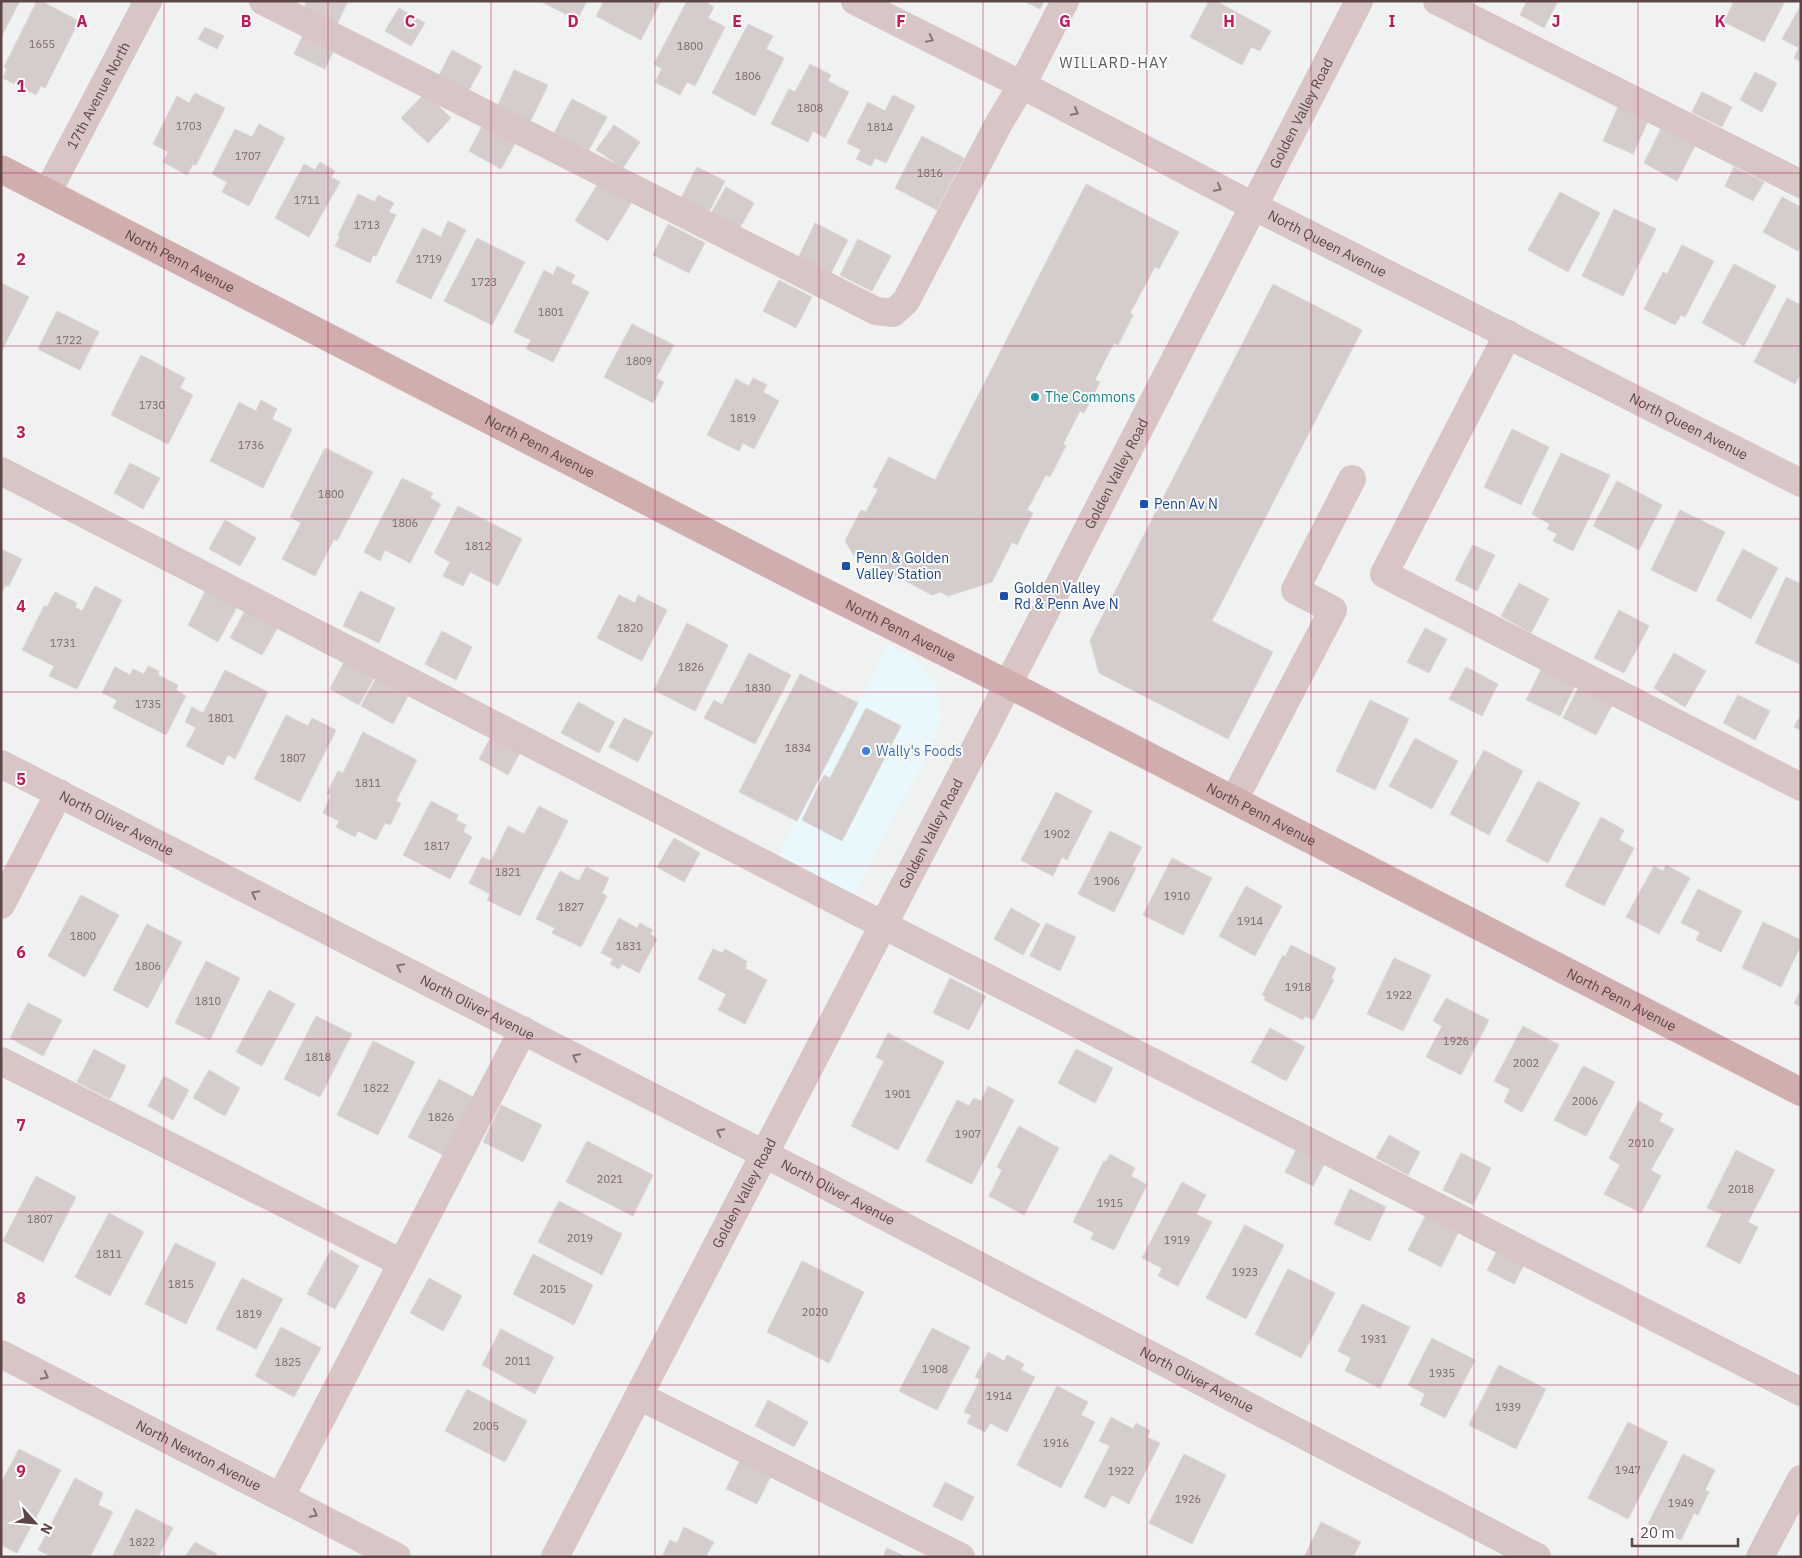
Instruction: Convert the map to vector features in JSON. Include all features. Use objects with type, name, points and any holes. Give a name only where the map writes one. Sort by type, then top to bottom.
[{"type":"main road","name":"North Penn Avenue","points":[[1,169],[48,191],[793,577],[1008,684],[1801,1092]]},
{"type":"street","name":"17th Avenue North","points":[[48,191],[148,1]]},
{"type":"street","points":[[263,1],[876,311],[893,313],[906,301],[1065,1]]},
{"type":"street","name":"North Queen Avenue","points":[[855,1],[1022,85],[1253,206],[1801,483]]},
{"type":"street","name":"Golden Valley Road","points":[[555,1557],[1008,684],[1359,1]]},
{"type":"street","points":[[1437,1],[1801,184]]},
{"type":"street","points":[[1508,334],[1384,574],[1801,787]]},
{"type":"street","points":[[1,471],[883,925],[1801,1392]]},
{"type":"street","points":[[1234,800],[1333,610],[1295,590],[1352,478]]},
{"type":"street","name":"North Oliver Avenue","points":[[1,764],[764,1154],[1537,1557]]},
{"type":"street","points":[[1,904],[59,794]]},
{"type":"street","points":[[281,1496],[523,1030]]},
{"type":"street","points":[[1,1060],[402,1263]]},
{"type":"street","name":"North Newton Avenue","points":[[1,1354],[397,1557]]},
{"type":"street","points":[[639,1396],[961,1557]]},
{"type":"street","points":[[1760,1557],[1801,1478]]},
{"type":"shaded area","points":[[888,645],[915,659],[935,682],[940,713],[939,726],[936,738],[848,907],[772,868]]},
{"type":"building","points":[[1,1],[20,1],[1,37]]},
{"type":"building","points":[[37,1],[41,1],[79,21],[45,88],[41,86],[36,95],[3,78],[7,69],[4,67]]},
{"type":"building","points":[[307,1],[348,1],[337,24],[304,7]]},
{"type":"building","points":[[540,1],[587,1],[577,20]]},
{"type":"building","points":[[604,1],[661,1],[641,40],[596,16]]},
{"type":"building","points":[[687,1],[704,1],[714,7],[708,18],[725,27],[695,86],[687,82],[680,95],[655,82],[662,69],[654,64]]},
{"type":"building","points":[[1024,1],[1044,1],[1040,9]]},
{"type":"building","points":[[1209,1],[1216,1],[1271,31],[1260,51],[1251,47],[1242,65],[1190,37]]},
{"type":"building","points":[[1527,1],[1558,1],[1544,28],[1520,15]]},
{"type":"building","points":[[1734,1],[1785,1],[1764,42],[1724,22]]},
{"type":"building","points":[[1801,5],[1801,62],[1794,58],[1799,48],[1782,39]]},
{"type":"building","points":[[399,8],[425,23],[411,46],[385,31]]},
{"type":"building","points":[[748,24],[773,36],[766,49],[784,58],[755,116],[712,93]]},
{"type":"building","points":[[205,27],[224,36],[217,49],[198,39]]},
{"type":"building","points":[[304,33],[335,47],[325,69],[294,54]]},
{"type":"building","points":[[452,50],[482,66],[469,90],[439,75]]},
{"type":"building","points":[[810,64],[831,75],[828,81],[849,92],[825,138],[813,131],[808,142],[771,124],[789,89],[795,92]]},
{"type":"building","points":[[514,70],[548,85],[530,122],[497,107]]},
{"type":"building","points":[[1755,72],[1777,83],[1762,112],[1740,100]]},
{"type":"building","points":[[1702,92],[1732,107],[1722,127],[1692,112]]},
{"type":"building","points":[[195,93],[225,108],[196,165],[193,164],[187,175],[163,162],[168,152],[153,144],[177,96],[189,103]]},
{"type":"building","points":[[425,93],[451,118],[428,143],[401,118]]},
{"type":"building","points":[[893,95],[915,106],[886,163],[875,158],[871,166],[856,159],[861,150],[847,143],[868,102],[885,111]]},
{"type":"building","points":[[572,99],[607,117],[589,150],[554,133]]},
{"type":"building","points":[[1618,107],[1648,121],[1633,154],[1603,141]]},
{"type":"building","points":[[484,123],[516,142],[501,169],[469,151]]},
{"type":"building","points":[[259,124],[285,138],[249,206],[222,192],[227,182],[212,174],[235,129],[252,137]]},
{"type":"building","points":[[614,125],[640,142],[623,168],[596,150]]},
{"type":"building","points":[[1661,129],[1695,146],[1677,181],[1644,163]]},
{"type":"building","points":[[922,136],[964,158],[937,210],[895,188]]},
{"type":"building","points":[[320,162],[335,171],[331,177],[340,182],[309,237],[275,218],[304,164],[315,170]]},
{"type":"building","points":[[697,167],[725,181],[708,214],[680,200]]},
{"type":"building","points":[[1734,167],[1764,182],[1753,201],[1725,186]]},
{"type":"building","points":[[599,182],[632,202],[608,241],[575,221]]},
{"type":"building","name":"The Commons","points":[[1086,184],[1179,232],[1159,269],[1155,267],[1130,313],[1133,315],[1118,345],[1114,343],[1095,380],[1100,382],[1084,413],[1080,411],[1063,444],[1066,446],[1050,477],[1046,475],[1027,510],[1033,513],[1017,545],[1012,542],[992,582],[948,596],[941,592],[932,595],[853,554],[845,541],[861,510],[866,512],[878,489],[873,487],[889,457],[935,480]]},
{"type":"building","points":[[726,187],[754,203],[738,231],[710,215]]},
{"type":"building","points":[[1560,192],[1600,213],[1568,272],[1528,250]]},
{"type":"building","points":[[358,194],[375,202],[378,195],[394,203],[389,212],[396,215],[376,256],[373,255],[370,263],[335,246],[340,236],[338,235]]},
{"type":"building","points":[[1782,197],[1801,207],[1801,245],[1798,251],[1763,232]]},
{"type":"building","points":[[1614,209],[1656,229],[1623,296],[1582,276]]},
{"type":"building","points":[[448,221],[466,230],[431,299],[396,282],[423,228],[441,237]]},
{"type":"building","points":[[815,223],[848,240],[830,275],[798,258]]},
{"type":"building","points":[[668,224],[705,243],[689,273],[653,255]]},
{"type":"building","points":[[477,238],[525,262],[492,325],[444,301]]},
{"type":"building","points":[[858,239],[891,256],[872,291],[840,275]]},
{"type":"building","points":[[1682,245],[1714,261],[1685,317],[1681,315],[1675,325],[1644,309],[1663,272],[1667,274]]},
{"type":"building","points":[[1734,264],[1776,286],[1744,346],[1702,323]]},
{"type":"building","points":[[557,266],[575,275],[571,283],[589,292],[553,362],[526,349],[531,340],[514,332],[544,270],[553,275]]},
{"type":"building","points":[[779,280],[812,297],[796,328],[763,311]]},
{"type":"building","points":[[1,283],[29,297],[1,352]]},
{"type":"building","points":[[1273,284],[1362,330],[1212,621],[1273,652],[1228,739],[1099,673],[1090,640]]},
{"type":"building","points":[[1787,298],[1801,305],[1801,373],[1795,384],[1754,362]]},
{"type":"building","points":[[57,311],[99,332],[80,370],[38,349]]},
{"type":"building","points":[[632,324],[674,345],[656,378],[664,382],[653,403],[604,377]]},
{"type":"building","points":[[141,355],[185,378],[180,388],[193,395],[168,444],[111,415]]},
{"type":"building","points":[[753,378],[767,385],[763,392],[779,401],[754,449],[743,443],[739,451],[707,435],[736,379],[749,386]]},
{"type":"building","points":[[261,400],[277,409],[272,419],[292,429],[263,488],[210,461],[239,402],[256,411]]},
{"type":"building","points":[[1512,429],[1549,447],[1521,505],[1484,487]]},
{"type":"building","points":[[325,448],[373,472],[337,541],[334,539],[315,576],[282,559],[301,523],[290,517]]},
{"type":"building","points":[[1561,453],[1610,475],[1573,551],[1553,541],[1557,534],[1547,529],[1550,524],[1532,514]]},
{"type":"building","points":[[130,463],[160,478],[143,509],[114,493]]},
{"type":"building","points":[[402,478],[433,493],[430,498],[441,504],[410,563],[385,550],[380,561],[364,552]]},
{"type":"building","points":[[1617,481],[1662,505],[1639,550],[1593,526]]},
{"type":"building","points":[[458,506],[522,539],[498,586],[470,572],[463,586],[443,576],[450,562],[434,553]]},
{"type":"building","points":[[1680,510],[1725,532],[1696,592],[1651,570]]},
{"type":"building","points":[[225,520],[256,538],[240,566],[209,549]]},
{"type":"building","points":[[1473,545],[1495,555],[1477,591],[1455,580]]},
{"type":"building","points":[[1,549],[22,559],[9,586],[5,586],[1,594]]},
{"type":"building","points":[[1743,549],[1778,568],[1751,619],[1716,600]]},
{"type":"building","points":[[1786,577],[1801,584],[1800,664],[1755,643]]},
{"type":"building","points":[[1519,583],[1549,599],[1531,633],[1501,616]]},
{"type":"building","points":[[95,586],[122,600],[77,689],[49,676],[54,666],[22,650],[44,606],[47,607],[55,592],[77,603],[75,607],[82,611]]},
{"type":"building","points":[[206,590],[237,607],[218,642],[188,625]]},
{"type":"building","points":[[360,591],[395,608],[379,643],[343,626]]},
{"type":"building","points":[[619,595],[635,603],[638,595],[667,610],[642,661],[597,638]]},
{"type":"building","points":[[246,609],[278,627],[262,655],[230,638]]},
{"type":"building","points":[[1619,610],[1649,626],[1624,673],[1594,658]]},
{"type":"building","points":[[687,623],[728,645],[695,711],[654,690]]},
{"type":"building","points":[[1425,628],[1447,639],[1429,673],[1407,662]]},
{"type":"building","points":[[442,631],[472,647],[456,680],[425,664]]},
{"type":"building","points":[[749,653],[791,675],[755,744],[704,718],[714,700],[722,705]]},
{"type":"building","points":[[1674,653],[1706,671],[1685,707],[1654,688]]},
{"type":"building","points":[[346,658],[376,674],[359,705],[330,689]]},
{"type":"building","points":[[1544,664],[1578,680],[1560,716],[1526,700]]},
{"type":"building","points":[[148,666],[159,671],[158,675],[178,685],[176,690],[186,696],[166,735],[113,708],[117,700],[102,693],[115,667],[130,675],[133,669],[144,674]]},
{"type":"building","points":[[1466,667],[1498,684],[1482,716],[1449,699]]},
{"type":"building","points":[[225,670],[268,692],[235,759],[228,755],[223,765],[186,746],[196,728],[185,722],[192,707],[203,713]]},
{"type":"building","points":[[378,674],[410,692],[393,724],[361,706]]},
{"type":"building","points":[[800,674],[858,703],[797,821],[739,792]]},
{"type":"building","points":[[1581,682],[1615,700],[1596,735],[1563,718]]},
{"type":"building","points":[[1738,695],[1770,711],[1755,740],[1723,723]]},
{"type":"building","points":[[1370,700],[1409,719],[1375,790],[1336,771]]},
{"type":"building","points":[[578,702],[615,722],[599,753],[561,733]]},
{"type":"building","name":"Wally's Foods","points":[[866,708],[901,726],[842,841],[802,820],[824,775],[830,778]]},
{"type":"building","points":[[286,715],[308,726],[312,718],[336,730],[300,802],[254,779]]},
{"type":"building","points":[[1801,715],[1801,730],[1794,727]]},
{"type":"building","points":[[624,718],[653,732],[638,762],[609,747]]},
{"type":"building","points":[[363,732],[417,760],[396,801],[401,803],[390,825],[385,823],[376,840],[358,831],[355,837],[336,827],[339,821],[323,813],[331,795],[327,793],[338,771],[343,773]]},
{"type":"building","points":[[493,733],[522,749],[508,775],[479,759]]},
{"type":"building","points":[[1415,738],[1458,761],[1432,809],[1389,786]]},
{"type":"building","points":[[1484,750],[1523,771],[1489,835],[1450,814]]},
{"type":"building","points":[[1538,781],[1580,803],[1548,863],[1506,841]]},
{"type":"building","points":[[1056,792],[1092,811],[1067,860],[1062,857],[1053,876],[1021,860]]},
{"type":"building","points":[[431,801],[458,815],[456,820],[466,825],[463,832],[472,837],[450,879],[403,855]]},
{"type":"building","points":[[539,806],[568,821],[520,916],[487,900],[490,894],[469,883],[482,857],[491,861],[508,826],[524,834]]},
{"type":"building","points":[[1601,817],[1624,830],[1619,840],[1634,848],[1604,906],[1565,886]]},
{"type":"building","points":[[1110,831],[1142,847],[1132,866],[1136,868],[1114,912],[1078,894]]},
{"type":"building","points":[[674,838],[700,853],[684,882],[657,867]]},
{"type":"building","points":[[1172,858],[1212,878],[1183,935],[1143,915]]},
{"type":"building","points":[[1666,865],[1690,878],[1659,934],[1626,917],[1654,866],[1663,871]]},
{"type":"building","points":[[586,867],[609,878],[602,893],[607,896],[581,947],[552,933],[555,928],[536,919],[560,871],[579,881]]},
{"type":"building","points":[[1246,886],[1282,906],[1255,956],[1219,936]]},
{"type":"building","points":[[1698,889],[1742,911],[1721,952],[1696,940],[1700,932],[1681,923]]},
{"type":"building","points":[[81,895],[119,915],[85,977],[48,956]]},
{"type":"building","points":[[1011,908],[1040,924],[1023,955],[994,939]]},
{"type":"building","points":[[619,918],[637,928],[640,923],[653,930],[650,934],[657,939],[639,973],[622,964],[619,969],[610,964],[613,959],[601,953]]},
{"type":"building","points":[[1763,922],[1801,940],[1801,945],[1781,987],[1742,968]]},
{"type":"building","points":[[1046,923],[1076,937],[1060,971],[1030,956]]},
{"type":"building","points":[[147,924],[182,942],[148,1008],[113,990]]},
{"type":"building","points":[[1291,945],[1336,968],[1331,978],[1334,980],[1313,1020],[1305,1016],[1303,1020],[1264,1000],[1266,997],[1262,995],[1283,955],[1285,957]]},
{"type":"building","points":[[713,949],[722,953],[725,949],[747,961],[745,968],[767,980],[745,1024],[718,1010],[726,994],[698,979]]},
{"type":"building","points":[[1394,958],[1431,975],[1403,1031],[1367,1014]]},
{"type":"building","points":[[206,961],[240,978],[210,1040],[175,1023]]},
{"type":"building","points":[[950,978],[986,996],[969,1030],[933,1013]]},
{"type":"building","points":[[269,990],[295,1004],[262,1066],[236,1052]]},
{"type":"building","points":[[1801,990],[1801,1007],[1794,1003]]},
{"type":"building","points":[[1446,998],[1489,1020],[1461,1075],[1426,1057],[1442,1026],[1433,1021]]},
{"type":"building","points":[[28,1003],[62,1020],[43,1056],[10,1038]]},
{"type":"building","points":[[316,1016],[352,1034],[320,1097],[284,1079]]},
{"type":"building","points":[[1523,1026],[1559,1045],[1522,1112],[1504,1102],[1510,1089],[1494,1081]]},
{"type":"building","points":[[1270,1028],[1305,1047],[1286,1081],[1251,1062]]},
{"type":"building","points":[[888,1033],[944,1062],[898,1150],[851,1126],[884,1061],[876,1057]]},
{"type":"building","points":[[373,1041],[415,1062],[378,1135],[337,1115]]},
{"type":"building","points":[[94,1049],[126,1066],[110,1099],[77,1082]]},
{"type":"building","points":[[1076,1049],[1113,1068],[1095,1103],[1058,1083]]},
{"type":"building","points":[[1583,1066],[1615,1082],[1586,1136],[1554,1120]]},
{"type":"building","points":[[209,1070],[240,1088],[225,1116],[193,1098]]},
{"type":"building","points":[[164,1076],[189,1090],[173,1120],[148,1106]]},
{"type":"building","points":[[439,1079],[473,1097],[443,1155],[408,1137]]},
{"type":"building","points":[[988,1086],[1014,1100],[972,1184],[926,1161],[957,1100],[969,1106],[974,1098],[981,1101]]},
{"type":"building","points":[[1639,1101],[1663,1114],[1659,1121],[1674,1129],[1651,1170],[1661,1176],[1641,1213],[1604,1194],[1620,1165],[1609,1158]]},
{"type":"building","points":[[501,1105],[542,1125],[523,1162],[483,1142]]},
{"type":"building","points":[[1019,1126],[1059,1148],[1024,1215],[989,1196],[1002,1170],[997,1167]]},
{"type":"building","points":[[1389,1135],[1420,1152],[1408,1175],[1376,1158]]},
{"type":"building","points":[[587,1141],[653,1175],[633,1216],[566,1182]]},
{"type":"building","points":[[1297,1148],[1325,1163],[1313,1186],[1285,1172]]},
{"type":"building","points":[[1736,1150],[1775,1170],[1748,1222],[1758,1227],[1740,1264],[1706,1246],[1722,1214],[1707,1208]]},
{"type":"building","points":[[1461,1153],[1491,1168],[1473,1205],[1443,1190]]},
{"type":"building","points":[[1110,1154],[1135,1168],[1131,1176],[1147,1185],[1114,1250],[1091,1239],[1094,1233],[1073,1222],[1104,1161],[1106,1162]]},
{"type":"building","points":[[36,1176],[76,1197],[43,1262],[3,1241]]},
{"type":"building","points":[[1182,1182],[1206,1195],[1196,1214],[1212,1222],[1178,1286],[1158,1276],[1162,1268],[1142,1258]]},
{"type":"building","points":[[1350,1189],[1386,1207],[1370,1241],[1334,1224]]},
{"type":"building","points":[[559,1201],[622,1234],[602,1275],[538,1242]]},
{"type":"building","points":[[109,1213],[144,1232],[110,1296],[75,1277]]},
{"type":"building","points":[[1427,1213],[1460,1229],[1441,1267],[1408,1250]]},
{"type":"building","points":[[1245,1225],[1284,1245],[1246,1319],[1206,1298]]},
{"type":"building","points":[[175,1243],[216,1263],[186,1324],[145,1304]]},
{"type":"building","points":[[1498,1249],[1525,1263],[1514,1284],[1487,1270]]},
{"type":"building","points":[[331,1250],[359,1266],[335,1309],[307,1294]]},
{"type":"building","points":[[533,1254],[593,1285],[574,1325],[513,1294]]},
{"type":"building","points":[[802,1261],[864,1292],[829,1363],[767,1332]]},
{"type":"building","points":[[1288,1269],[1335,1293],[1301,1358],[1255,1334]]},
{"type":"building","points":[[242,1278],[283,1299],[256,1349],[216,1329]]},
{"type":"building","points":[[429,1278],[462,1296],[443,1331],[410,1313]]},
{"type":"building","points":[[1362,1304],[1410,1327],[1380,1388],[1345,1371],[1351,1358],[1338,1351]]},
{"type":"building","points":[[281,1327],[321,1348],[294,1397],[255,1376]]},
{"type":"building","points":[[932,1328],[970,1347],[937,1410],[899,1391]]},
{"type":"building","points":[[501,1329],[554,1357],[535,1394],[482,1365]]},
{"type":"building","points":[[1432,1338],[1475,1360],[1445,1418],[1420,1405],[1425,1394],[1408,1385]]},
{"type":"building","points":[[988,1352],[1004,1361],[1007,1355],[1024,1364],[1021,1370],[1035,1377],[1007,1432],[990,1423],[985,1432],[967,1423],[971,1415],[964,1412],[980,1380],[975,1377]]},
{"type":"building","points":[[1499,1365],[1546,1389],[1516,1449],[1469,1425]]},
{"type":"building","points":[[1057,1386],[1088,1402],[1081,1415],[1095,1422],[1061,1488],[1017,1465]]},
{"type":"building","points":[[467,1389],[527,1421],[505,1462],[445,1431]]},
{"type":"building","points":[[768,1400],[808,1422],[794,1447],[755,1426]]},
{"type":"building","points":[[1111,1417],[1133,1429],[1136,1423],[1150,1431],[1147,1437],[1160,1443],[1129,1504],[1112,1495],[1105,1508],[1084,1497],[1110,1446],[1099,1441]]},
{"type":"building","points":[[1628,1422],[1668,1442],[1628,1519],[1588,1498]]},
{"type":"building","points":[[19,1449],[61,1470],[17,1553],[1,1545],[1,1483]]},
{"type":"building","points":[[1184,1454],[1226,1475],[1192,1544],[1149,1523]]},
{"type":"building","points":[[1683,1454],[1715,1470],[1705,1490],[1709,1492],[1698,1515],[1694,1513],[1681,1540],[1648,1524]]},
{"type":"building","points":[[742,1456],[773,1472],[757,1504],[726,1489]]},
{"type":"building","points":[[75,1478],[103,1493],[98,1505],[113,1512],[90,1557],[52,1557],[38,1550]]},
{"type":"building","points":[[945,1482],[974,1497],[962,1521],[933,1506]]},
{"type":"building","points":[[136,1509],[173,1528],[158,1557],[112,1557]]},
{"type":"building","points":[[1321,1522],[1361,1542],[1353,1557],[1304,1557]]},
{"type":"building","points":[[684,1527],[714,1542],[706,1556],[708,1557],[662,1557],[670,1540],[677,1543]]},
{"type":"building","points":[[195,1542],[217,1554],[216,1557],[185,1557]]},
{"type":"building","points":[[887,1548],[906,1557],[883,1557]]},
{"type":"place","name":"The Commons","points":[[1035,397]]},
{"type":"place","name":"Penn Av N","points":[[1144,504]]},
{"type":"place","name":"Penn & Golden Valley Station","points":[[846,566]]},
{"type":"place","name":"Golden Valley Rd & Penn Ave N","points":[[1004,596]]},
{"type":"place","name":"Wally's Foods","points":[[866,751]]},
{"type":"district","name":"WILLARD-HAY","points":[[1114,62]]}]
